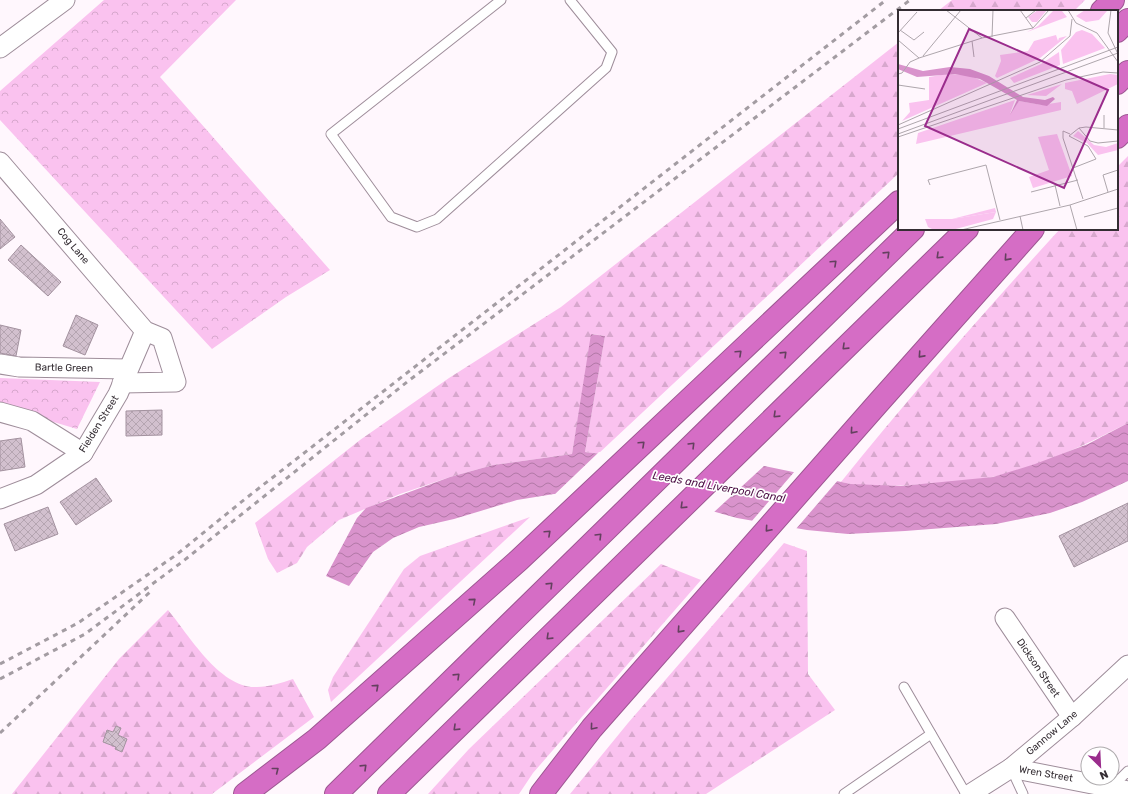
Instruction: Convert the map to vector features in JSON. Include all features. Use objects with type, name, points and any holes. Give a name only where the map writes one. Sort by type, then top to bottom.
[{"type":"highway","points":[[1103,10],[1113,0]]},
{"type":"highway","points":[[1118,30],[1128,20]]},
{"type":"highway","points":[[1118,82],[1128,72]]},
{"type":"highway","points":[[1118,136],[1128,126]]},
{"type":"highway","points":[[245,794],[317,739],[519,560],[898,203]]},
{"type":"highway","points":[[336,794],[912,230]]},
{"type":"highway","points":[[389,794],[966,230]]},
{"type":"highway","points":[[541,794],[592,728],[706,601],[879,402],[1032,230]]},
{"type":"street","points":[[0,48],[65,0]]},
{"type":"street","name":"Cog Lane","points":[[1,164],[144,331]]},
{"type":"street","name":"Fielden Street","points":[[0,499],[36,485],[83,453],[118,394],[144,331]]},
{"type":"street","name":"Bartle Green","points":[[0,364],[176,382],[162,338],[144,331]]},
{"type":"street","points":[[0,412],[32,421],[83,453]]},
{"type":"street","name":"Dickson Street","points":[[1005,618],[1072,717]]},
{"type":"street","name":"Gannow Lane","points":[[970,794],[1010,768],[1072,717],[1128,665]]},
{"type":"street","name":"Wren Street","points":[[1010,768],[1120,788]]},
{"type":"lane","points":[[501,0],[331,134],[392,218],[417,227],[437,219],[606,68],[612,52],[570,0]]},
{"type":"lane","points":[[904,687],[966,794]]},
{"type":"lane","points":[[844,794],[931,734]]},
{"type":"lane","points":[[1010,768],[1023,794]]},
{"type":"lane","points":[[1120,788],[1128,771]]},
{"type":"green space","points":[[104,0],[236,0],[160,77],[330,270],[286,297],[212,349],[0,120],[0,91]]},
{"type":"green space","points":[[952,0],[1085,0],[1075,10],[939,10]]},
{"type":"green space","points":[[898,43],[898,174],[598,454],[585,452],[605,336],[592,334],[572,454],[493,465],[450,477],[400,494],[339,520],[307,547],[297,563],[277,573],[268,559],[255,523],[360,440],[449,378],[561,307]]},
{"type":"green space","points":[[1128,156],[1128,423],[1079,447],[1027,468],[992,477],[976,480],[894,486],[872,486],[841,482],[948,354],[1059,230],[1118,230],[1118,166]]},
{"type":"green space","points":[[0,378],[100,382],[77,429],[0,406]]},
{"type":"green space","points":[[530,517],[331,702],[328,690],[333,677],[404,569],[420,556]]},
{"type":"green space","points":[[784,543],[807,551],[808,674],[835,710],[706,794],[570,794],[628,723]]},
{"type":"green space","points":[[661,564],[701,580],[533,773],[519,794],[428,794],[469,749]]},
{"type":"green space","points":[[168,610],[206,659],[230,679],[243,685],[262,687],[293,679],[314,717],[212,794],[12,794],[119,659]]},
{"type":"water","name":"Leeds and Liverpool Canal","points":[[591,334],[605,336],[585,452],[600,454],[701,453],[851,484],[901,486],[993,477],[1035,464],[1088,444],[1128,423],[1128,481],[1082,502],[1050,513],[996,524],[848,534],[807,530],[737,518],[669,499],[593,494],[554,494],[517,500],[454,519],[419,527],[393,538],[373,552],[349,586],[326,576],[357,518],[366,508],[450,477],[493,465],[572,454]]},
{"type":"pier","points":[[701,451],[765,465],[713,513],[669,501],[593,496],[553,496],[599,452]]},
{"type":"pier","points":[[795,471],[839,479],[795,530],[751,522]]},
{"type":"building","points":[[0,219],[15,237],[0,249]]},
{"type":"building","points":[[21,245],[61,282],[48,296],[8,260]]},
{"type":"building","points":[[76,315],[98,325],[85,355],[63,346]]},
{"type":"building","points":[[0,325],[21,330],[16,356],[0,353]]},
{"type":"building","points":[[162,410],[162,435],[126,436],[126,411]]},
{"type":"building","points":[[21,438],[25,467],[0,471],[0,441]]},
{"type":"building","points":[[96,478],[112,501],[76,525],[60,502]]},
{"type":"building","points":[[1128,503],[1128,541],[1074,567],[1059,536]]},
{"type":"building","points":[[48,507],[58,534],[15,551],[4,524]]},
{"type":"building","points":[[116,726],[121,728],[118,735],[127,739],[122,752],[115,749],[116,747],[103,742],[107,730],[113,732]]},
{"type":"railway","points":[[0,664],[78,623],[176,555],[245,499],[886,0]]},
{"type":"railway","points":[[0,679],[85,634],[182,562],[407,382],[910,0]]},
{"type":"railway","points":[[0,733],[151,591]]}]
